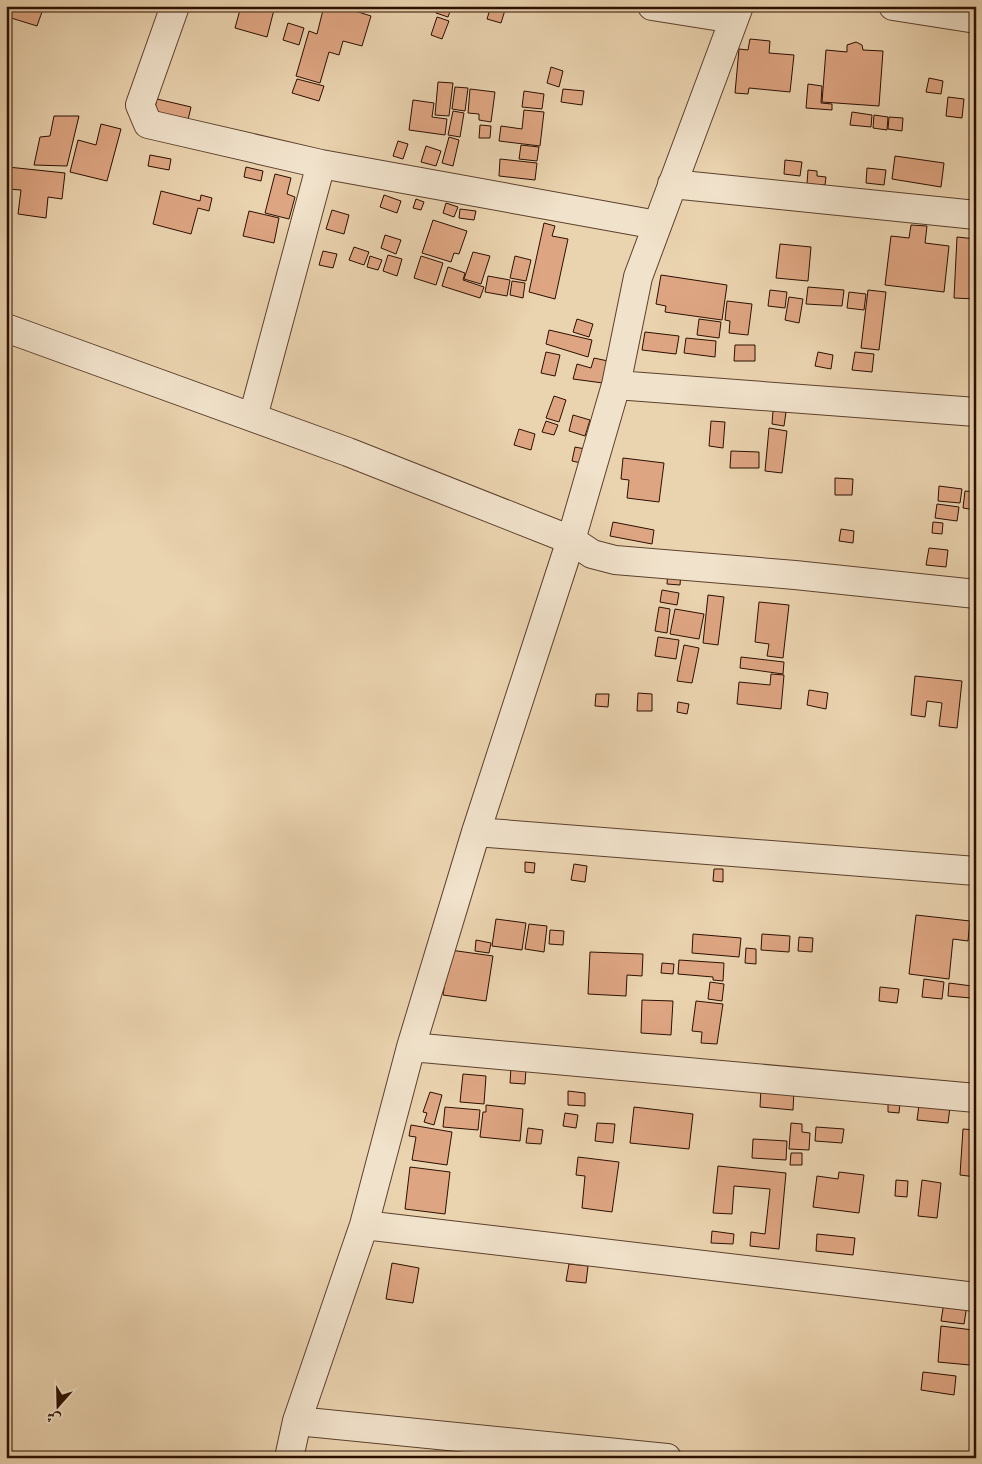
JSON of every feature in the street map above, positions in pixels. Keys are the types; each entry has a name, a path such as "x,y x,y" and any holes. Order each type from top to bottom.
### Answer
{"street":[{"path":"175,6 140,105 148,124 321,164 658,224"},
{"path":"289,1458 297,1421 364,1225 411,1047 476,832 571,540 616,386 638,277 736,13 652,6"},
{"path":"893,6 976,19"},
{"path":"253,417 321,164"},
{"path":"672,184 976,215"},
{"path":"6,328 348,452 571,540 592,554 615,560 795,575 976,594"},
{"path":"616,386 976,412"},
{"path":"476,832 976,872"},
{"path":"411,1047 976,1098"},
{"path":"364,1225 976,1297"},
{"path":"297,1421 668,1458"}],"building":[{"path":"6,6 51,6 49,11 43,9 37,26 8,17 6,21"},
{"path":"241,6 275,6 267,37 235,28"},
{"path":"324,6 339,6 371,16 362,46 343,41 339,55 329,52 320,83 296,76 309,31 317,34"},
{"path":"438,6 452,6 448,17 436,13"},
{"path":"491,6 506,7 501,23 487,19"},
{"path":"437,17 449,21 442,39 431,35"},
{"path":"288,23 304,28 299,45 283,40"},
{"path":"750,39 770,41 769,53 794,55 790,92 749,88 748,94 735,93 739,49 748,50"},
{"path":"856,42 862,45 863,50 883,51 879,106 822,102 826,50 847,52 847,45"},
{"path":"551,67 563,71 559,87 547,83"},
{"path":"929,78 943,81 941,94 926,92"},
{"path":"297,79 324,86 319,101 292,93"},
{"path":"438,82 453,83 449,116 435,115"},
{"path":"808,84 822,86 821,103 832,104 832,110 806,108"},
{"path":"455,87 468,88 465,111 452,109"},
{"path":"470,89 495,92 491,122 479,120 479,114 468,113"},
{"path":"563,89 584,91 582,105 561,102"},
{"path":"524,91 544,94 542,109 522,107"},
{"path":"948,97 964,99 962,118 946,116"},
{"path":"157,99 191,107 187,124 153,116"},
{"path":"413,100 434,103 432,117 447,119 445,135 409,130"},
{"path":"524,110 544,112 540,146 499,141 501,126 522,129"},
{"path":"453,111 464,113 460,137 448,135"},
{"path":"852,112 872,115 871,127 850,125"},
{"path":"874,115 888,117 887,130 873,128"},
{"path":"54,116 79,116 67,166 34,165 40,137 50,136"},
{"path":"889,117 903,118 902,131 888,129"},
{"path":"101,124 121,129 107,181 70,172 78,140 96,145"},
{"path":"480,125 491,126 490,138 479,138"},
{"path":"449,137 459,140 453,166 442,163"},
{"path":"398,141 408,144 403,159 393,156"},
{"path":"521,145 539,147 537,161 519,159"},
{"path":"426,146 441,151 436,166 421,162"},
{"path":"150,155 171,159 169,170 148,166"},
{"path":"895,156 944,163 941,187 892,179"},
{"path":"500,159 537,163 535,180 499,176"},
{"path":"785,160 802,162 800,176 784,174"},
{"path":"6,161 9,162 8,167 65,173 62,199 48,197 46,218 18,214 21,190 8,189 6,205"},
{"path":"246,167 263,171 261,181 244,177"},
{"path":"867,168 886,170 884,185 866,183"},
{"path":"808,170 817,171 817,176 826,177 825,185 807,184"},
{"path":"275,174 291,178 287,194 295,197 289,219 265,213"},
{"path":"161,191 200,201 201,195 212,198 209,211 198,208 191,234 153,224"},
{"path":"384,195 401,201 397,213 380,207"},
{"path":"416,199 424,202 421,210 413,208"},
{"path":"446,203 458,207 454,217 443,213"},
{"path":"460,209 476,211 474,220 459,218"},
{"path":"332,210 349,215 344,234 326,229"},
{"path":"249,211 279,218 274,243 243,236"},
{"path":"433,220 467,231 459,254 454,253 451,262 422,253"},
{"path":"544,223 555,226 552,236 568,239 555,299 529,292"},
{"path":"911,225 927,226 925,243 949,246 944,292 885,285 891,236 909,238"},
{"path":"385,235 401,240 396,254 381,248"},
{"path":"957,237 976,239 976,299 954,298"},
{"path":"780,244 811,247 808,281 776,278"},
{"path":"354,247 369,252 364,265 349,260"},
{"path":"323,251 337,254 333,268 319,265"},
{"path":"473,252 490,256 481,284 464,279"},
{"path":"388,255 402,259 397,276 383,271"},
{"path":"370,256 382,260 378,270 367,267"},
{"path":"421,256 443,263 436,285 414,278"},
{"path":"515,256 531,260 526,281 510,278"},
{"path":"448,267 465,273 463,280 484,287 480,298 442,286"},
{"path":"661,275 727,285 722,320 665,312 666,306 656,304"},
{"path":"488,276 510,280 507,296 485,292"},
{"path":"512,281 525,283 523,298 510,295"},
{"path":"808,287 844,290 842,306 806,304"},
{"path":"770,290 787,292 785,308 768,306"},
{"path":"868,290 886,292 879,350 861,348"},
{"path":"849,292 866,294 864,310 847,308"},
{"path":"789,297 803,299 799,323 785,320"},
{"path":"727,301 752,304 748,335 729,333 730,321 725,320"},
{"path":"577,319 593,324 589,337 573,332"},
{"path":"699,319 721,322 719,338 697,335"},
{"path":"549,330 592,340 588,357 546,344"},
{"path":"645,332 679,336 676,354 642,350"},
{"path":"686,338 716,341 715,357 684,353"},
{"path":"735,345 755,345 755,361 734,361"},
{"path":"546,352 560,355 555,376 541,373"},
{"path":"818,352 833,355 831,369 815,366"},
{"path":"855,352 874,354 872,372 852,370"},
{"path":"594,358 608,361 603,383 573,379 577,364 591,368"},
{"path":"554,396 566,400 559,422 546,418"},
{"path":"773,411 786,412 784,426 772,424"},
{"path":"573,415 590,420 585,436 569,431"},
{"path":"546,421 558,425 554,435 542,432"},
{"path":"711,421 725,422 723,448 709,446"},
{"path":"769,428 787,431 782,473 765,471"},
{"path":"519,429 535,434 531,450 514,445"},
{"path":"575,447 585,449 581,463 572,461"},
{"path":"731,451 759,452 759,468 730,468"},
{"path":"623,458 664,463 659,502 627,498 629,480 621,479"},
{"path":"835,478 853,479 852,495 835,495"},
{"path":"939,486 962,489 960,503 938,501"},
{"path":"965,491 976,492 976,510 963,508"},
{"path":"937,504 959,507 957,521 935,518"},
{"path":"613,522 654,530 652,544 610,536"},
{"path":"933,522 943,523 942,534 932,533"},
{"path":"841,529 854,531 853,543 839,541"},
{"path":"929,548 948,550 946,567 926,565"},
{"path":"668,571 681,572 680,585 667,584"},
{"path":"662,590 679,593 677,605 660,602"},
{"path":"708,595 724,597 718,645 703,643"},
{"path":"759,602 789,605 783,658 767,656 769,644 755,642"},
{"path":"659,607 670,609 667,633 655,631"},
{"path":"675,609 704,614 699,639 670,634"},
{"path":"658,637 679,640 676,659 655,656"},
{"path":"684,645 699,648 692,683 677,681"},
{"path":"741,657 784,662 783,674 740,668"},
{"path":"771,674 784,675 781,709 737,704 739,682 770,685"},
{"path":"915,676 962,681 957,728 939,726 942,703 927,701 925,717 911,715"},
{"path":"809,690 828,693 826,709 807,705"},
{"path":"638,693 652,694 652,711 637,711"},
{"path":"596,694 609,694 608,707 595,706"},
{"path":"678,702 689,704 687,714 677,712"},
{"path":"525,862 535,863 534,873 525,872"},
{"path":"574,864 587,866 585,882 571,880"},
{"path":"714,869 723,869 723,882 713,881"},
{"path":"916,915 970,921 968,941 953,939 949,979 909,974"},
{"path":"496,919 526,923 522,950 492,946"},
{"path":"529,924 547,926 544,952 525,949"},
{"path":"550,930 564,931 563,945 549,944"},
{"path":"693,934 741,938 739,957 692,953"},
{"path":"762,934 790,936 789,952 761,950"},
{"path":"799,937 813,938 812,952 798,951"},
{"path":"476,940 491,943 489,953 475,951"},
{"path":"746,948 756,949 756,964 745,963"},
{"path":"450,950 493,956 486,1001 443,995"},
{"path":"590,952 643,954 642,976 627,975 626,996 588,994"},
{"path":"679,960 724,963 723,981 713,980 713,977 678,974"},
{"path":"662,963 674,964 673,974 661,973"},
{"path":"924,979 944,982 942,999 922,997"},
{"path":"710,982 724,984 722,1001 708,999"},
{"path":"949,983 972,986 971,998 948,996"},
{"path":"880,987 899,989 897,1003 879,1001"},
{"path":"642,1000 673,1001 671,1035 641,1033"},
{"path":"696,1001 723,1004 717,1044 701,1043 702,1032 692,1031"},
{"path":"511,1067 526,1069 525,1084 510,1083"},
{"path":"463,1074 486,1076 484,1104 460,1102"},
{"path":"761,1088 794,1090 793,1110 760,1107"},
{"path":"568,1091 585,1093 585,1106 568,1105"},
{"path":"430,1092 442,1095 434,1125 424,1122 427,1113 423,1112"},
{"path":"888,1102 900,1102 899,1113 888,1112"},
{"path":"486,1105 523,1109 520,1141 480,1137 483,1112 486,1112"},
{"path":"919,1105 950,1107 948,1123 917,1120"},
{"path":"445,1107 480,1110 478,1130 443,1127"},
{"path":"634,1107 693,1114 689,1149 630,1143"},
{"path":"565,1113 578,1115 576,1128 563,1126"},
{"path":"597,1123 615,1124 613,1143 595,1141"},
{"path":"791,1123 802,1124 802,1132 810,1133 809,1150 789,1149"},
{"path":"411,1125 452,1132 447,1165 412,1160 416,1137 409,1136"},
{"path":"816,1127 844,1129 842,1143 815,1141"},
{"path":"528,1128 543,1130 541,1144 526,1143"},
{"path":"963,1129 976,1130 976,1177 960,1175"},
{"path":"753,1139 787,1141 786,1160 752,1158"},
{"path":"791,1153 802,1153 802,1165 790,1165"},
{"path":"578,1157 619,1162 612,1212 582,1208 585,1176 576,1175"},
{"path":"718,1166 786,1173 779,1249 750,1246 751,1232 765,1234 770,1189 734,1186 732,1214 713,1213"},
{"path":"410,1167 450,1172 445,1214 405,1209"},
{"path":"839,1172 864,1175 859,1213 813,1207 817,1176 838,1179"},
{"path":"896,1180 908,1181 907,1197 895,1196"},
{"path":"922,1180 941,1183 937,1218 918,1216"},
{"path":"712,1231 734,1234 733,1244 711,1243"},
{"path":"817,1234 855,1238 853,1255 816,1251"},
{"path":"392,1263 419,1268 413,1303 386,1299"},
{"path":"569,1264 588,1266 586,1283 566,1281"},
{"path":"944,1302 967,1305 964,1324 941,1321"},
{"path":"941,1326 973,1330 970,1365 938,1362"},
{"path":"923,1372 956,1376 954,1395 921,1390"}]}
